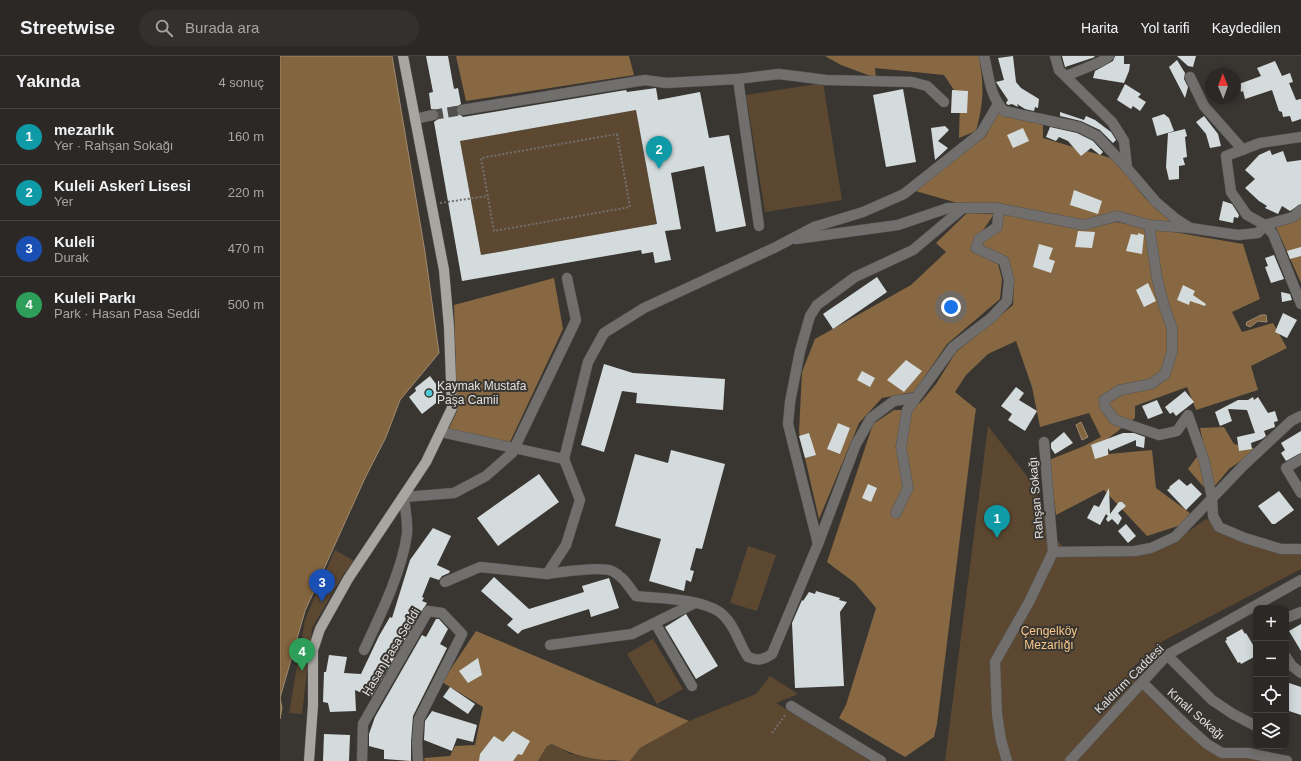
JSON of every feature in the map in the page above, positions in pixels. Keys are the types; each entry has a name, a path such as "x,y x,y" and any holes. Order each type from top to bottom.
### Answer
{"main road":[{"path":"309,761 313,705 313,650 320,629 348,579 426,462 452,408 450,327 444,270 403,56"}],"street":[{"path":"984,56 989,84 998,104 1004,110 1019,115 1049,119 1085,130 1097,136 1156,202 1176,219 1190,228"},
{"path":"1055,56 1059,70 1112,122 1124,141 1127,168"},
{"path":"1066,76 1100,62 1109,56"},
{"path":"462,110 645,80 666,83 738,79 778,74 826,80 912,82 928,86 944,102"},
{"path":"1190,77 1204,106 1243,150"},
{"path":"738,79 759,226"},
{"path":"547,574 566,545 580,500 564,459 588,362 604,333 644,308 790,240 814,227 863,212 904,194 982,133 998,104"},
{"path":"415,119 433,115"},
{"path":"1301,138 1260,143 1226,156 1230,192 1247,215 1266,225 1273,234 1301,304"},
{"path":"790,240 898,225 948,208 999,209 1084,225 1117,216 1149,225 1190,228 1238,235 1258,233 1266,225 1293,217 1301,210"},
{"path":"818,544 788,424 790,402 800,351 813,310 817,305 855,277 913,250 963,208"},
{"path":"896,513 908,488 901,447 907,410 914,398 953,347 991,318 1007,301 1009,280 1004,261 976,248 979,239 997,227 999,209"},
{"path":"1149,225 1157,278 1164,306 1172,328 1172,352 1165,374 1151,384 1120,390 1104,400 1105,407 1115,420 1159,435 1178,431 1188,415 1204,460 1212,498 1213,516 1218,527 1245,538 1281,549 1301,550"},
{"path":"364,650 390,593 402,555 407,534 404,497 454,493 486,476 512,453 576,320 567,278"},
{"path":"445,582 480,567 547,574 588,570 612,571 626,582 636,596 695,603 716,609 725,616 732,625 748,657 756,660 765,659 772,654 818,544 856,444 871,418 894,401 914,398"},
{"path":"1007,761 1001,740 995,662 1029,602 1053,552 1135,551 1151,548 1175,537 1212,498 1291,421 1301,416"},
{"path":"441,432 564,459"},
{"name":"Rahşan Sokağı","path":"1044,442 1053,552"},
{"path":"1301,459 1286,468 1301,493"},
{"name":"Kaldırım Caddesi","path":"1260,605 1301,580"},
{"path":"550,645 632,634 695,603"},
{"name":"Kaldırım Caddesi","path":"1070,761 1167,655 1253,609"},
{"name":"Hasan Pasa Seddi","path":"362,761 363,724 428,611 442,613 462,634 419,719 417,743 418,761"},
{"path":"1289,617 1301,612"},
{"path":"655,623 692,686"},
{"path":"1167,655 1212,700 1233,714 1253,724"},
{"path":"1289,662 1301,673"},
{"name":"Kınalı Sokağı","path":"1142,682 1206,744 1222,753 1248,753 1287,761"},
{"path":"791,706 881,761"}],"path":[{"path":"617,134 630,207 494,231 488,196 481,158 617,134"},
{"path":"431,205 488,196"},
{"path":"772,733 791,706"}],"green space":[{"path":"823,83 842,200 765,212 746,95"},
{"path":"636,110 657,224 481,255 460,141"},
{"name":"Çengelköy Mezarlığı","path":"988,426 1033,484 1054,537 1068,552 1165,548 1206,519 1257,545 1301,550 1301,569 1163,641 1130,670 1205,743 1243,756 1292,761 945,761"},
{"path":"748,546 776,555 757,611 730,603"},
{"path":"335,550 354,561 343,575 312,628 302,714 289,713 305,620"},
{"path":"653,639 683,689 657,704 627,654"},
{"path":"770,676 798,694 776,703 870,761 630,761 640,748 689,721 756,694"},
{"path":"552,744 570,754 612,761 538,761 547,746"}],"shaded area":[{"path":"280,56 392,56 425,252 439,353 400,400 386,437 365,478 305,611 280,698"},
{"path":"456,56 629,56 634,75 466,101"},
{"path":"825,56 979,56 982,76 982,102 976,131 959,138 960,99 944,75 875,68 876,78 841,65"},
{"path":"998,108 1043,122 1043,138 1114,159 1145,198 1175,224 1150,222 1117,213 1083,221 961,204 912,190 986,136"},
{"path":"967,213 994,214 971,248 998,264 1002,279 1000,299 947,344 914,392 882,398 859,423 819,519 799,432 802,372 815,339 911,285 946,252 936,243"},
{"path":"1004,213 1083,229 1116,222 1243,244 1260,299 1232,312 1242,332 1273,323 1287,348 1251,366 1258,390 1196,410 1187,387 1135,406 1135,418 1106,440 1109,454 1152,450 1156,488 1190,513 1181,525 1147,536 1104,490 1056,515 1049,460 1084,446 1101,437 1089,413 1040,427 1032,387 1016,341 988,354 966,375 955,392 976,409 937,724 934,737 905,757 839,718 846,705 876,608 855,583 827,562 873,424 894,410 907,410 921,402 936,384 956,352 1013,305 1014,282 1007,258 982,247 983,241 1000,231"},
{"path":"1301,214 1301,283 1276,227"},
{"path":"554,278 563,329 510,442 448,430 457,411 454,305"},
{"path":"1261,315 1266,315 1267,322 1258,321 1250,327 1246,325 1247,322"},
{"path":"1081,422 1088,437 1082,440 1076,425"},
{"path":"1224,427 1234,444 1258,449 1229,469 1209,493 1188,469 1204,447 1200,428"},
{"path":"476,631 689,721 640,748 630,761 580,756 552,744 547,746 538,761 425,761 424,758 450,756 455,746 475,745 483,707 442,682"},
{"path":"280,698 282,708 280,719"}],"building":[{"path":"426,56 448,56 454,89 458,88 461,104 456,107 456,111 463,117 626,90 627,92 656,88 658,100 700,92 709,138 729,135 746,226 716,232 704,166 671,173 681,229 665,231 671,260 655,263 653,252 642,254 641,250 462,281 434,122 438,119 439,114 437,110 431,109 429,93 433,92","holes":["636,110 657,224 481,255 460,141"]},
{"path":"1013,56 1016,82 1021,88 1039,99 1038,108 1035,107 1034,111 1025,109 1017,104 1018,107 1012,104 1008,105 1006,103 1008,100 996,82 1004,80 998,58"},
{"path":"1062,56 1094,56 1095,57 1065,67"},
{"path":"1115,56 1124,56 1124,64 1130,64 1124,83 1093,78 1095,71 1113,61"},
{"path":"1177,56 1196,56 1193,67 1188,66"},
{"path":"1177,60 1185,73 1184,79 1188,87 1185,98 1169,67"},
{"path":"1275,61 1282,76 1290,73 1293,82 1289,83 1296,100 1301,99 1301,119 1292,122 1290,116 1283,117 1282,112 1279,111 1272,90 1245,99 1243,91 1241,92 1241,83 1261,76 1257,68"},
{"path":"1125,84 1141,94 1138,97 1146,102 1140,111 1133,106 1131,109 1117,100"},
{"path":"903,89 916,162 886,167 873,95"},
{"path":"952,90 968,91 967,113 951,113"},
{"path":"1060,112 1084,120 1086,116 1095,120 1111,132 1116,140 1113,143 1100,130 1081,121 1060,116"},
{"path":"1164,114 1169,118 1174,131 1157,136 1152,118"},
{"path":"1204,116 1218,134 1221,146 1210,148 1206,134 1196,122"},
{"path":"945,126 949,130 938,141 948,148 935,160 931,128"},
{"path":"1050,127 1077,133 1093,141 1103,152 1100,155 1091,148 1081,156 1068,141 1059,137 1056,141 1046,137"},
{"path":"1023,128 1029,141 1013,148 1007,135"},
{"path":"1185,129 1187,136 1185,137 1187,157 1183,158 1185,165 1179,166 1179,179 1169,180 1166,167 1168,133"},
{"path":"1270,150 1272,155 1283,151 1287,162 1301,160 1301,204 1290,211 1282,206 1278,214 1265,208 1267,206 1245,188 1255,179 1245,170 1259,155"},
{"path":"1074,190 1102,201 1098,214 1070,205"},
{"path":"1223,201 1232,204 1239,215 1238,218 1234,217 1233,223 1219,220"},
{"path":"1078,231 1095,232 1092,248 1075,247"},
{"path":"1138,233 1144,235 1142,254 1126,251 1131,234 1138,235"},
{"path":"1039,244 1053,248 1049,259 1055,261 1051,273 1033,267"},
{"path":"1301,247 1301,256 1290,259 1287,251"},
{"path":"1274,255 1284,279 1271,283 1265,267 1268,266 1265,258"},
{"path":"877,277 887,292 833,329 823,314"},
{"path":"1148,283 1156,301 1144,307 1136,290"},
{"path":"1183,285 1195,291 1193,295 1206,304 1205,306 1190,301 1189,305 1177,300"},
{"path":"1281,292 1290,294 1292,300 1282,302"},
{"path":"1283,313 1297,320 1287,338 1275,332"},
{"path":"906,360 922,371 904,392 887,380"},
{"path":"604,364 633,373 725,379 723,410 636,403 637,393 622,391 604,452 581,445"},
{"path":"862,371 875,378 870,387 857,380"},
{"name":"Kaymak Mustafa Paşa Camii","path":"430,376 445,396 422,414 409,397 416,391 415,388"},
{"path":"1016,387 1024,393 1019,400 1037,411 1025,431 1008,420 1012,414 1001,406"},
{"path":"1185,391 1194,402 1176,416 1173,412 1170,414 1165,407"},
{"path":"1253,397 1254,400 1258,397 1268,413 1275,411 1278,421 1274,422 1275,427 1264,431 1266,436 1251,443 1252,449 1239,451 1237,437 1255,433 1247,410 1228,409 1232,421 1220,426 1215,412 1238,400 1248,400"},
{"path":"1157,400 1163,413 1148,419 1142,406"},
{"path":"838,423 850,428 840,454 827,449"},
{"path":"1301,431 1301,453 1286,461 1281,453 1285,450 1281,443"},
{"path":"1064,432 1073,443 1055,454 1051,448 1051,443"},
{"path":"809,433 816,455 805,458 799,436"},
{"path":"1123,433 1134,433 1145,437 1144,448 1136,446 1136,440 1110,451 1108,448 1108,455 1095,459 1091,445"},
{"path":"671,450 725,464 702,549 696,548 690,570 694,571 691,582 686,580 684,591 649,581 661,539 615,526 635,454 668,463"},
{"path":"539,474 559,502 498,546 477,518"},
{"path":"1179,479 1187,486 1191,483 1202,494 1186,510 1167,490"},
{"path":"868,484 877,488 871,502 862,498"},
{"path":"1109,488 1110,514 1119,502 1122,502 1126,506 1118,513 1122,518 1118,525 1112,519 1108,522 1106,519 1108,516 1106,514 1100,525 1087,518 1094,505 1099,507"},
{"path":"1279,491 1294,510 1275,524 1272,524 1258,506"},
{"path":"1126,524 1136,536 1128,543 1118,531"},
{"path":"433,528 451,536 437,565 450,571 449,573 442,576 439,580 430,577 422,597 424,598 422,601 427,603 371,697 355,690 356,711 330,712 328,703 323,702 324,672 326,672 329,655 347,657 344,673 361,674 379,636 390,617 392,618 410,560"},
{"path":"494,577 529,609 584,592 582,586 609,578 619,608 591,617 589,609 522,630 518,634 507,625 513,619 481,591"},
{"path":"816,591 840,598 839,600 847,602 840,612 844,686 795,688 792,623 802,600 803,601 809,592 815,594"},
{"path":"686,614 718,666 696,679 665,627"},
{"path":"436,619 439,619 448,629 440,644 447,648 413,716 411,761 384,759 384,750 369,746 369,734 375,717 422,635 426,637"},
{"path":"1301,624 1301,651 1289,631"},
{"path":"1242,629 1253,645 1253,658 1241,664 1240,662 1238,663 1225,641 1227,640 1226,638"},
{"path":"478,658 482,675 468,683 459,671"},
{"path":"1289,683 1301,687 1301,715 1289,711"},
{"path":"450,687 475,704 468,714 443,697"},
{"path":"432,711 477,725 473,742 457,738 452,751 424,740 425,721"},
{"path":"513,731 530,741 522,755 518,754 513,761 479,761 480,754 494,736 503,742"},
{"path":"324,734 350,735 349,761 323,761"}],"tunnel":[{"path":"433,115 462,110"}],"place":[{"name":"Kuleli Askerî Lisesi","path":"659,169"},
{"name":"Kaymak Mustafa Paşa Camii","path":"429,393"},
{"name":"mezarlık","path":"997,538"},
{"name":"Kuleli","path":"322,602"},
{"name":"Kuleli Parkı","path":"302,671"}]}
